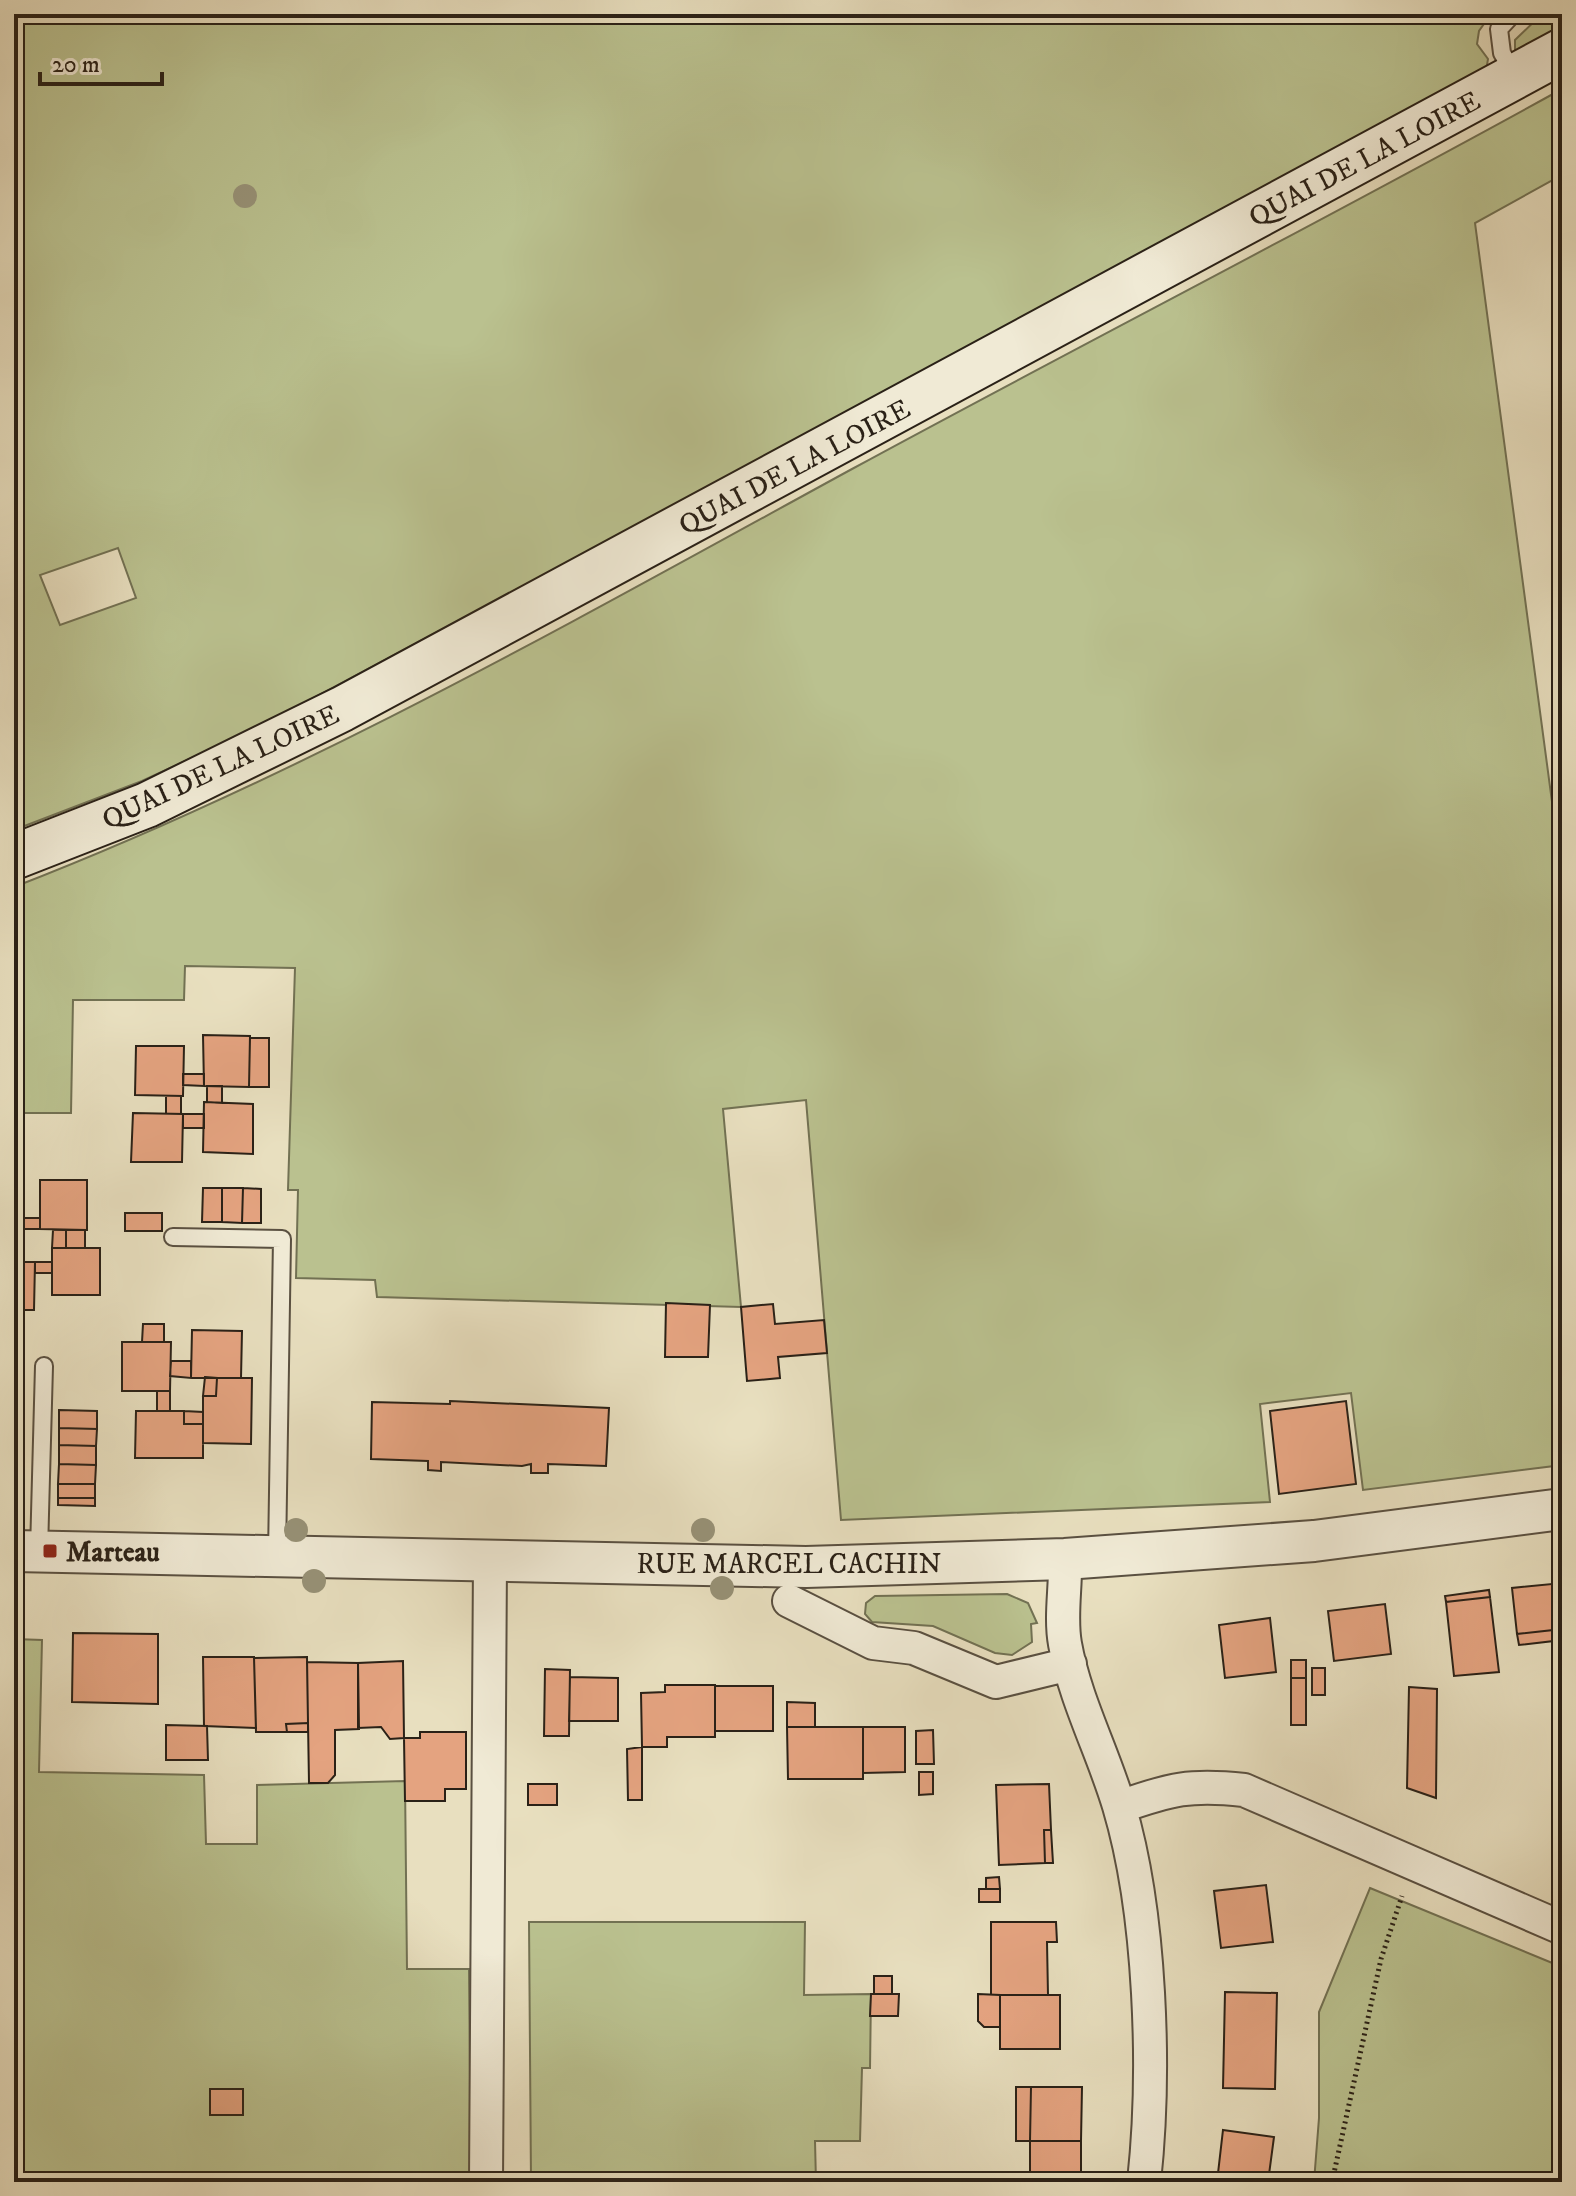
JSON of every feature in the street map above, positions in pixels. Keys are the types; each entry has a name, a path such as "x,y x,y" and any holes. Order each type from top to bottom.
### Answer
{"main road":[{"name":"QUAI DE LA LOIRE","path":"14,857 147,805 342,709 1562,51"}],"street":[{"name":"RUE MARCEL CACHIN","path":"27,1551 753,1567 1065,1559 1314,1541 1562,1509"},
{"path":"1065,1559 1063,1632 1070,1664 1120,1807 1136,1890 1149,2014 1149,2140 1144,2182"},
{"path":"486,2182 490,1560"},
{"path":"789,1601 873,1643 914,1648 996,1682 1070,1664"},
{"path":"1120,1807 1171,1788 1208,1786 1244,1790 1562,1928"}],"lane":[{"path":"1513,14 1499,29 1499,42 1515,76"},
{"path":"173,1237 282,1239 277,1556"},
{"path":"27,1551 44,1366"}],"path":[{"path":"1332,2182 1381,1959 1391,1921 1415,1865"}],"green space":[{"path":"14,14 255,14 276,20 304,14 1491,14 1479,31 1477,44 1488,59 1486,71 267,723 142,781 14,830","holes":["118,548 136,598 60,625 40,575"]},
{"path":"1542,14 1562,14 1562,30 1515,52 1515,40"},
{"path":"1562,89 1562,175 1475,223 1562,877 1562,1465 1363,1490 1351,1393 1260,1404 1270,1502 841,1520 806,1100 723,1109 741,1307 377,1297 375,1280 296,1278 298,1190 288,1190 295,968 185,966 184,1000 73,1000 71,1113 24,1113 22,1150 14,1150 14,887 123,843 229,795 439,692"},
{"path":"1007,1594 1028,1603 1037,1623 1031,1624 1032,1642 1012,1655 995,1653 933,1626 872,1622 865,1614 866,1603 875,1596"},
{"path":"14,1639 42,1640 39,1772 204,1775 206,1844 257,1844 257,1785 405,1781 407,1969 469,1969 471,2182 14,2182"},
{"path":"1370,1888 1562,1967 1562,2182 1314,2182 1319,2118 1319,2012"},
{"path":"529,1922 805,1922 804,1995 871,1994 870,2068 862,2068 860,2141 815,2141 816,2182 531,2182"}],"building":[{"path":"203,1035 250,1036 249,1087 204,1086"},
{"path":"250,1038 269,1038 269,1087 249,1087"},
{"path":"136,1046 184,1046 183,1096 135,1095"},
{"path":"183,1074 204,1074 204,1086 183,1085"},
{"path":"207,1086 222,1086 222,1103 207,1102"},
{"path":"166,1096 181,1096 181,1114 166,1114"},
{"path":"204,1102 253,1104 253,1154 203,1152"},
{"path":"133,1113 183,1114 182,1162 131,1162"},
{"path":"183,1114 204,1114 204,1128 183,1128"},
{"path":"40,1180 87,1180 87,1230 40,1229"},
{"path":"203,1188 222,1188 222,1222 202,1222"},
{"path":"222,1188 243,1188 242,1223 222,1222"},
{"path":"243,1188 261,1189 261,1223 242,1223"},
{"path":"14,1194 22,1194 22,1243 14,1243"},
{"path":"125,1213 162,1213 162,1231 125,1231"},
{"path":"22,1218 40,1218 40,1229 22,1229"},
{"path":"53,1230 66,1230 66,1248 52,1248"},
{"path":"66,1230 85,1230 85,1248 66,1248"},
{"path":"14,1243 22,1243 22,1262 14,1262"},
{"path":"52,1248 100,1248 100,1295 52,1295"},
{"path":"14,1262 35,1262 34,1310 14,1310"},
{"path":"35,1262 52,1262 52,1273 35,1273"},
{"path":"666,1303 710,1305 708,1357 665,1357"},
{"path":"773,1304 775,1324 824,1320 827,1353 778,1357 780,1378 747,1381 741,1307"},
{"path":"143,1324 164,1324 164,1342 142,1342"},
{"path":"192,1330 242,1331 241,1378 191,1378"},
{"path":"122,1342 171,1342 170,1391 122,1391"},
{"path":"14,1359 21,1359 21,1377 14,1377"},
{"path":"171,1361 191,1361 191,1378 170,1376"},
{"path":"205,1377 217,1378 216,1396 203,1396"},
{"path":"217,1378 252,1378 251,1444 203,1443 203,1396 216,1396"},
{"path":"157,1391 170,1391 170,1411 157,1411"},
{"path":"450,1401 609,1408 606,1466 548,1464 548,1473 531,1473 531,1464 441,1462 441,1471 428,1470 428,1461 371,1459 372,1402 450,1404"},
{"path":"1346,1401 1356,1484 1279,1494 1270,1411"},
{"path":"59,1410 97,1411 97,1429 59,1428"},
{"path":"136,1411 184,1411 184,1424 203,1424 203,1458 135,1458"},
{"path":"184,1411 203,1412 203,1424 184,1424"},
{"path":"59,1428 97,1429 96,1446 59,1445"},
{"path":"59,1445 96,1446 96,1465 59,1464"},
{"path":"59,1464 96,1465 95,1484 58,1484"},
{"path":"58,1484 95,1484 95,1498 58,1498"},
{"path":"58,1498 95,1498 95,1506 58,1505"},
{"path":"1562,1583 1562,1629 1517,1634 1512,1588"},
{"path":"1489,1590 1490,1597 1446,1602 1445,1596"},
{"path":"1490,1597 1499,1672 1454,1676 1446,1602"},
{"path":"1385,1604 1391,1654 1334,1661 1328,1611"},
{"path":"1270,1618 1276,1672 1225,1678 1219,1625"},
{"path":"1562,1629 1562,1640 1519,1645 1517,1634"},
{"path":"73,1633 158,1634 158,1704 72,1702"},
{"path":"203,1657 254,1657 256,1728 204,1726"},
{"path":"307,1657 308,1723 286,1724 287,1732 256,1732 254,1658"},
{"path":"1291,1660 1306,1660 1306,1678 1291,1678"},
{"path":"403,1661 404,1738 390,1739 381,1727 358,1728 358,1663"},
{"path":"307,1662 358,1663 359,1729 335,1730 335,1775 328,1783 309,1783"},
{"path":"1312,1668 1325,1668 1325,1695 1312,1695"},
{"path":"545,1669 570,1670 569,1736 544,1736"},
{"path":"570,1677 618,1678 618,1721 569,1721"},
{"path":"1291,1678 1306,1678 1306,1725 1291,1725"},
{"path":"665,1685 715,1685 715,1737 667,1737 667,1747 642,1747 641,1693 665,1692"},
{"path":"715,1686 773,1686 773,1731 715,1731"},
{"path":"1409,1687 1437,1689 1436,1798 1407,1788"},
{"path":"787,1702 815,1703 815,1727 787,1727"},
{"path":"308,1723 308,1732 287,1732 286,1724"},
{"path":"166,1725 207,1726 208,1760 166,1760"},
{"path":"787,1727 863,1727 863,1779 788,1779"},
{"path":"863,1727 905,1727 905,1772 863,1773"},
{"path":"933,1730 934,1764 916,1764 916,1731"},
{"path":"420,1732 466,1732 466,1789 445,1789 445,1801 405,1801 404,1738 420,1738"},
{"path":"642,1747 642,1800 628,1800 627,1749"},
{"path":"919,1772 933,1772 933,1794 919,1795"},
{"path":"528,1784 557,1784 557,1805 528,1805"},
{"path":"1049,1784 1051,1830 1044,1830 1045,1863 999,1865 996,1785"},
{"path":"1044,1830 1051,1830 1053,1863 1045,1863"},
{"path":"999,1877 1000,1889 986,1889 986,1878"},
{"path":"1266,1885 1273,1942 1221,1948 1214,1891"},
{"path":"979,1889 1000,1889 1000,1902 979,1902"},
{"path":"991,1922 1056,1922 1057,1942 1047,1942 1048,1995 991,1995"},
{"path":"874,1976 892,1976 892,1994 874,1994"},
{"path":"1225,1992 1277,1993 1275,2089 1223,2088"},
{"path":"871,1994 899,1994 898,2016 870,2016"},
{"path":"978,1994 1000,1995 1000,2027 984,2027 978,2021"},
{"path":"1000,1995 1060,1995 1060,2049 1000,2049"},
{"path":"1016,2087 1031,2087 1030,2141 1016,2141"},
{"path":"1031,2087 1082,2087 1081,2141 1030,2141"},
{"path":"210,2089 243,2089 243,2115 210,2115"},
{"path":"1223,2130 1274,2137 1268,2182 1217,2182"},
{"path":"1030,2141 1081,2141 1081,2182 1030,2182"}],"place":[{"name":"Marteau","path":"50,1551"}]}
